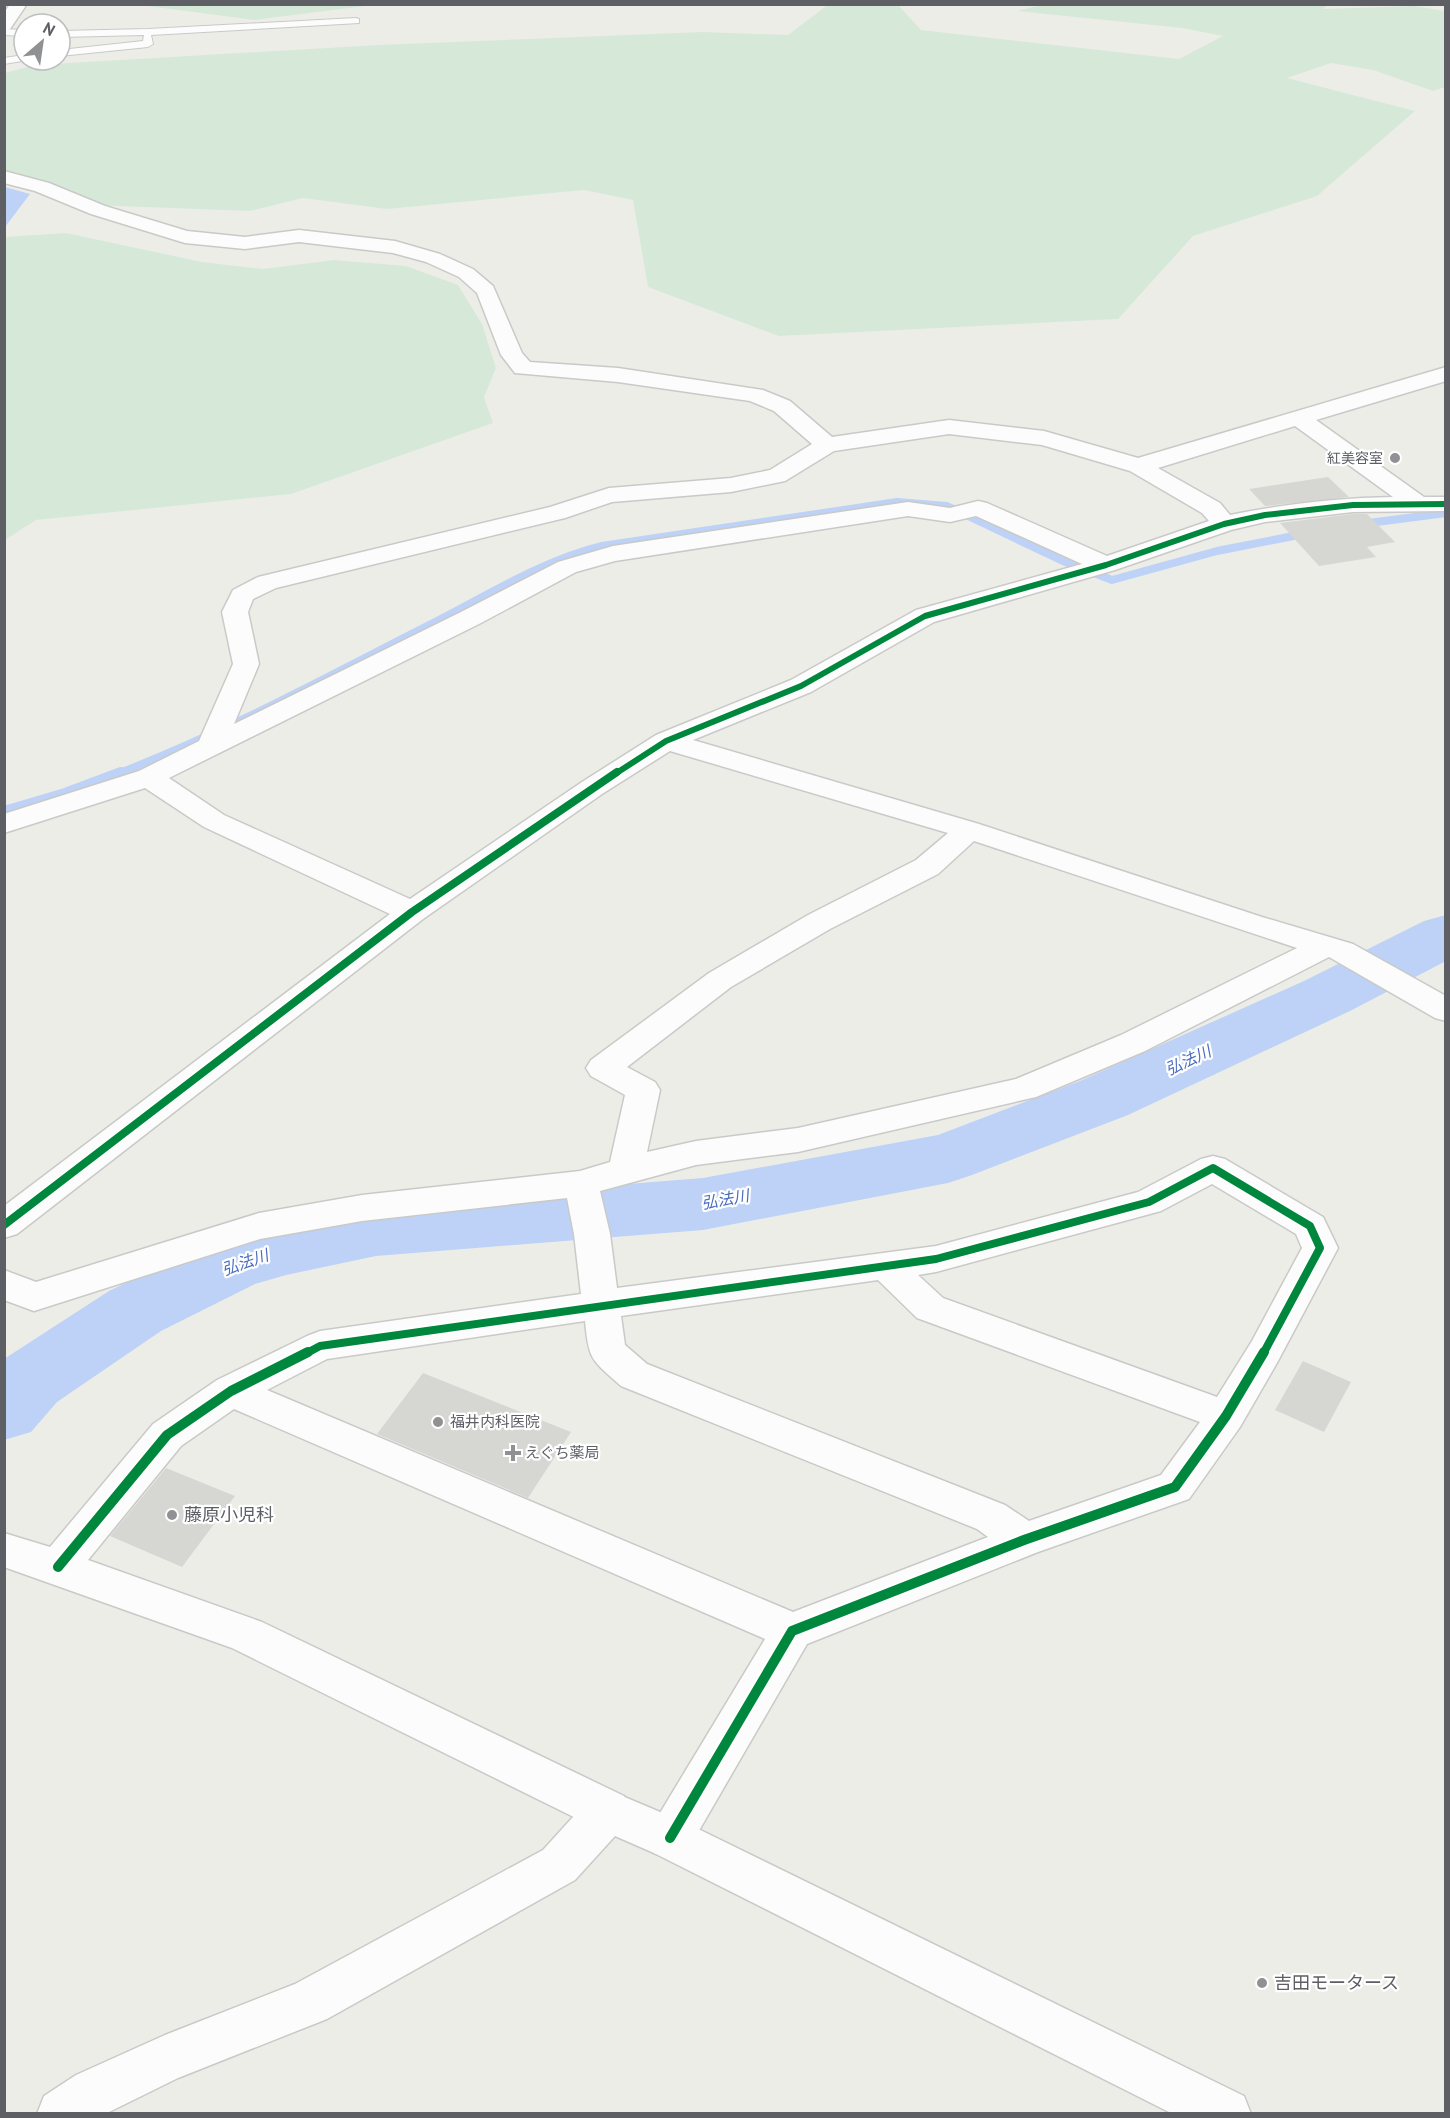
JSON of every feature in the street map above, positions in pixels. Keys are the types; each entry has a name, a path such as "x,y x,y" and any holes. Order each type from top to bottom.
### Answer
{"street":[{"path":"4,26 19,4"},
{"path":"4,177 42,187 98,210 184,237 245,243 298,236 395,247 433,258 466,273 486,290 512,355 523,368 618,375 755,395 782,405 827,445"},
{"path":"1138,466 1446,374"},
{"path":"1298,418 1420,505"},
{"path":"211,746 246,664 235,612 242,595 267,582 436,543 477,530 556,513 609,495 731,485 777,476 827,445 949,427 1044,438 1138,466 1211,508 1224,524"},
{"path":"4,1225 412,912 592,788 666,741 801,686 925,616 1106,565 1224,524 1265,515 1353,505 1446,504"},
{"path":"4,824 149,777 470,618 567,567 613,554 908,509 950,515 978,508 1106,565"},
{"path":"666,741 969,830 1251,924 1342,951 1446,1010"},
{"path":"149,777 214,821 412,912"},
{"path":"626,1170 643,1090 603,1068 720,980 819,922 927,867 969,830"},
{"path":"4,1284 34,1297 259,1226 362,1208 581,1184 626,1170 696,1153 798,1140 1024,1089 1133,1043 1326,946"},
{"path":"58,1567 167,1435 231,1391 320,1346 936,1259 1149,1202 1213,1168 1310,1226 1320,1248 1265,1351 1226,1416 1175,1487 1024,1540 792,1631 670,1838"},
{"path":"581,1184 592,1234 606,1351 633,1375 991,1517 1024,1540"},
{"path":"886,1266 930,1308 1226,1416"},
{"path":"231,1391 792,1631"},
{"path":"4,1550 247,1635 670,1838 1226,2114"},
{"path":"62,2114 93,2092 165,2059 310,2002 560,1865 608,1810"}],"lane":[{"path":"72,33 148,32 356,21"},
{"path":"72,52 148,44 148,32"}],"green space":[{"path":"140,4 373,5 254,20"},
{"path":"829,4 898,5 921,30 1179,59 1223,36 1182,28 1017,11 1045,4 1327,4 1323,9 1414,6 1445,11 1445,87 1433,91 1373,70 1331,63 1287,78 1415,111 1317,196 1193,236 1118,319 779,336 648,287 633,200 584,190 387,209 303,198 250,211 90,205 5,178 5,73 12,71 72,72 72,63 378,45 702,32 788,35"},
{"path":"66,233 202,262 263,269 334,260 406,266 458,285 482,324 496,368 484,397 493,423 291,494 36,520 5,540 5,237"}],"water":[{"path":"4,187 30,194 5,227"}],"building":[{"path":"1328,477 1349,497 1265,506 1249,489"},
{"path":"1367,514 1395,542 1367,547 1376,557 1319,566 1280,523"},
{"path":"1303,1361 1351,1382 1324,1432 1275,1410"},
{"path":"423,1373 571,1432 528,1498 377,1434"},
{"name":"藤原小児科","path":"166,1468 235,1496 182,1567 110,1536"}],"waterway":[{"path":"117,774 239,721 538,569 602,546 897,502 947,506 1063,561 1112,580 1217,551 1304,534"},
{"path":"1361,524 1446,513"},
{"path":"4,811 65,793 121,772"},
{"name":"弘法川","path":"4,1410 30,1381 135,1311 231,1264 286,1248 376,1230 703,1204 948,1158 1104,1098 1327,996 1446,935"}],"cycle path":[{"path":"4,1225 412,912 592,788 666,741 801,686 925,616 1106,565 1224,524 1265,515 1353,505 1446,504"},
{"path":"58,1567 167,1435 231,1391 320,1346 936,1259 1149,1202 1213,1168 1310,1226 1320,1248 1265,1351 1226,1416 1175,1487 1024,1540 792,1631 670,1838"}],"place":[{"name":"紅美容室","path":"1395,458"},
{"name":"福井内科医院","path":"438,1422"},
{"name":"えぐち薬局","path":"513,1453"},
{"name":"藤原小児科","path":"172,1515"},
{"name":"吉田モータース","path":"1262,1983"}]}
